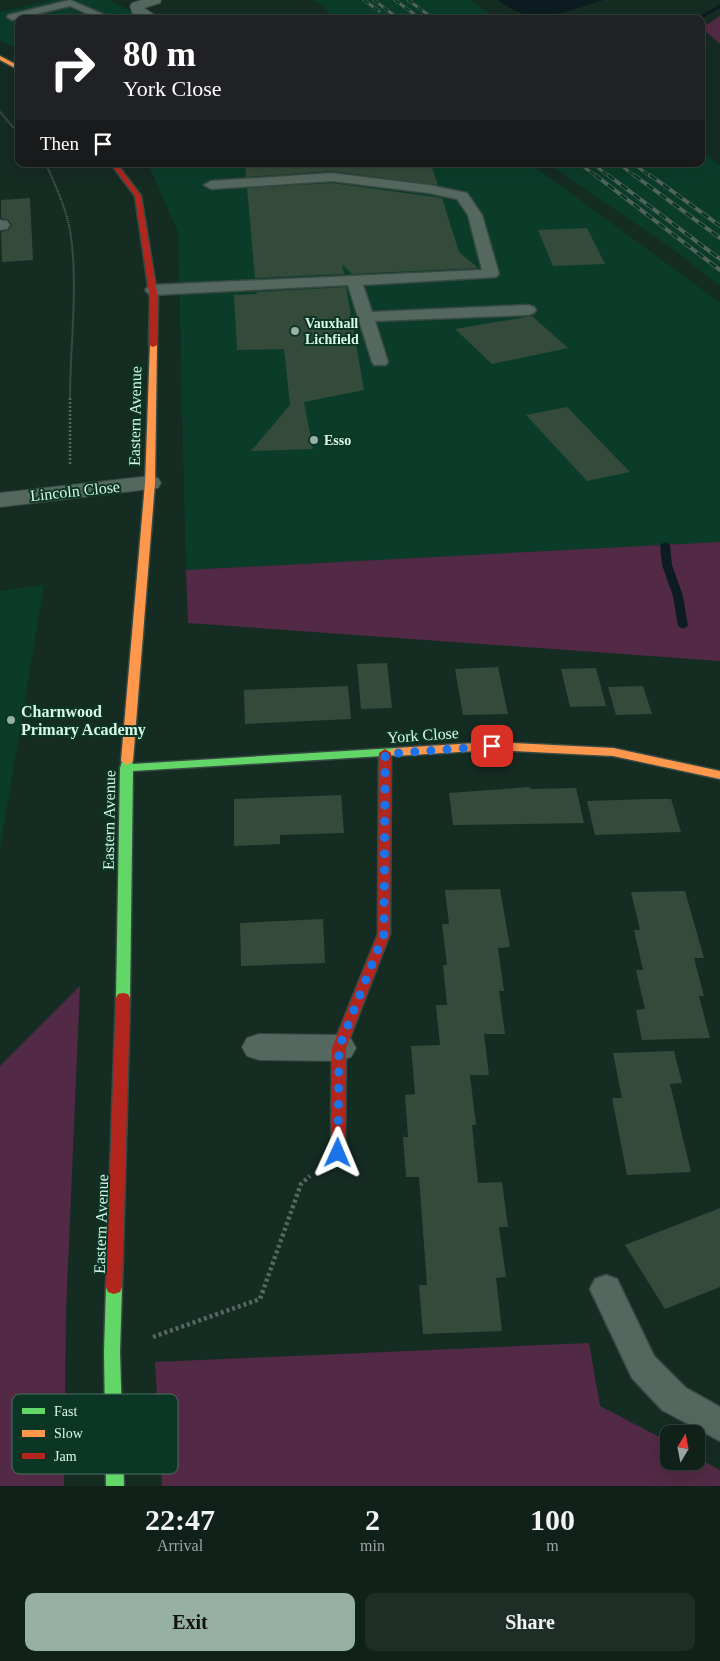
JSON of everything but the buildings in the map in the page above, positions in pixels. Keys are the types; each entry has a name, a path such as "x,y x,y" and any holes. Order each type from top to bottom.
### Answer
{"main road":[{"path":"0,58 15,65"},
{"name":"Eastern Avenue","path":"113,1394 112,1352 121,1107 126,768 150,483 153,290 138,196 116,167"},
{"name":"York Close","path":"126,768 385,754 492,746 613,752 720,775"},
{"path":"338,1153 339,1048 384,934 385,754"}],"street":[{"path":"145,15 138,12 138,6 155,0"},
{"name":"Lincoln Close","path":"0,500 150,483"},
{"path":"259,1047 339,1048"}],"lane":[{"path":"20,15 71,3 99,15"},
{"path":"153,290 491,274 475,215 462,196 429,189 332,177 210,185"},
{"path":"354,281 380,362"},
{"path":"366,317 442,316 528,310"},
{"path":"606,1289 644,1367 674,1398 720,1424"}],"path":[{"path":"0,112 15,129"},
{"path":"47,167 59,195 70,236 73,292 70,355 70,491"},
{"path":"112,1352 260,1299 301,1184 338,1153"}],"shaded area":[{"path":"51,0 109,0 140,15 15,15 15,47 0,41 0,12"},
{"path":"315,0 470,0 491,15 332,15"},
{"path":"497,0 604,0 549,15 528,15 509,8"},
{"path":"720,16 720,44 705,31 705,26"},
{"path":"705,153 720,166 720,286 676,251 552,167 705,167"},
{"path":"149,167 535,167 720,303 720,542 186,570 178,232"},
{"path":"720,542 720,661 188,623 186,570"},
{"name":"Charnwood Primary Academy","path":"44,585 0,849 0,591"},
{"path":"80,986 66,1311 65,1394 12,1394 12,1474 64,1474 64,1486 0,1486 0,1066"},
{"path":"589,1343 600,1406 660,1437 660,1470 705,1470 705,1462 720,1470 720,1486 162,1486 161,1474 178,1474 178,1394 157,1394 155,1362"}],"waterway":[{"path":"705,15 720,6"},
{"path":"665,545 667,565 678,596 683,626"}],"railway":[{"path":"364,0 379,11"},
{"path":"374,0 394,15"},
{"path":"395,0 416,15"},
{"path":"408,0 429,15"},
{"path":"584,167 597,177"},
{"path":"597,167 610,177"},
{"path":"623,167 636,177"},
{"path":"638,167 651,177"},
{"path":"595,175 720,270"},
{"path":"608,175 720,259"},
{"path":"634,175 720,238"},
{"path":"650,175 720,226"}],"traffic: fast":[{"path":"126,768 395,752"},
{"path":"123,998 127,761"},
{"path":"113,1394 114,1287"},
{"path":"115,1474 115,1486"}],"traffic: slow":[{"path":"0,58 15,66"},
{"path":"127,761 150,483 153,345"},
{"path":"395,752 492,746 613,752 720,775"}],"traffic: jam":[{"path":"116,167 138,196 154,299 153,345"},
{"path":"338,1153 339,1048 384,934 385,753"},
{"path":"114,1287 123,998"}],"place":[{"name":"Vauxhall Lichfield","path":"295,331"},
{"name":"Esso","path":"314,440"},
{"name":"Charnwood Primary Academy","path":"11,720"}],"route":[{"path":"338,1153 339,1048 384,934 385,754 492,746"}]}
